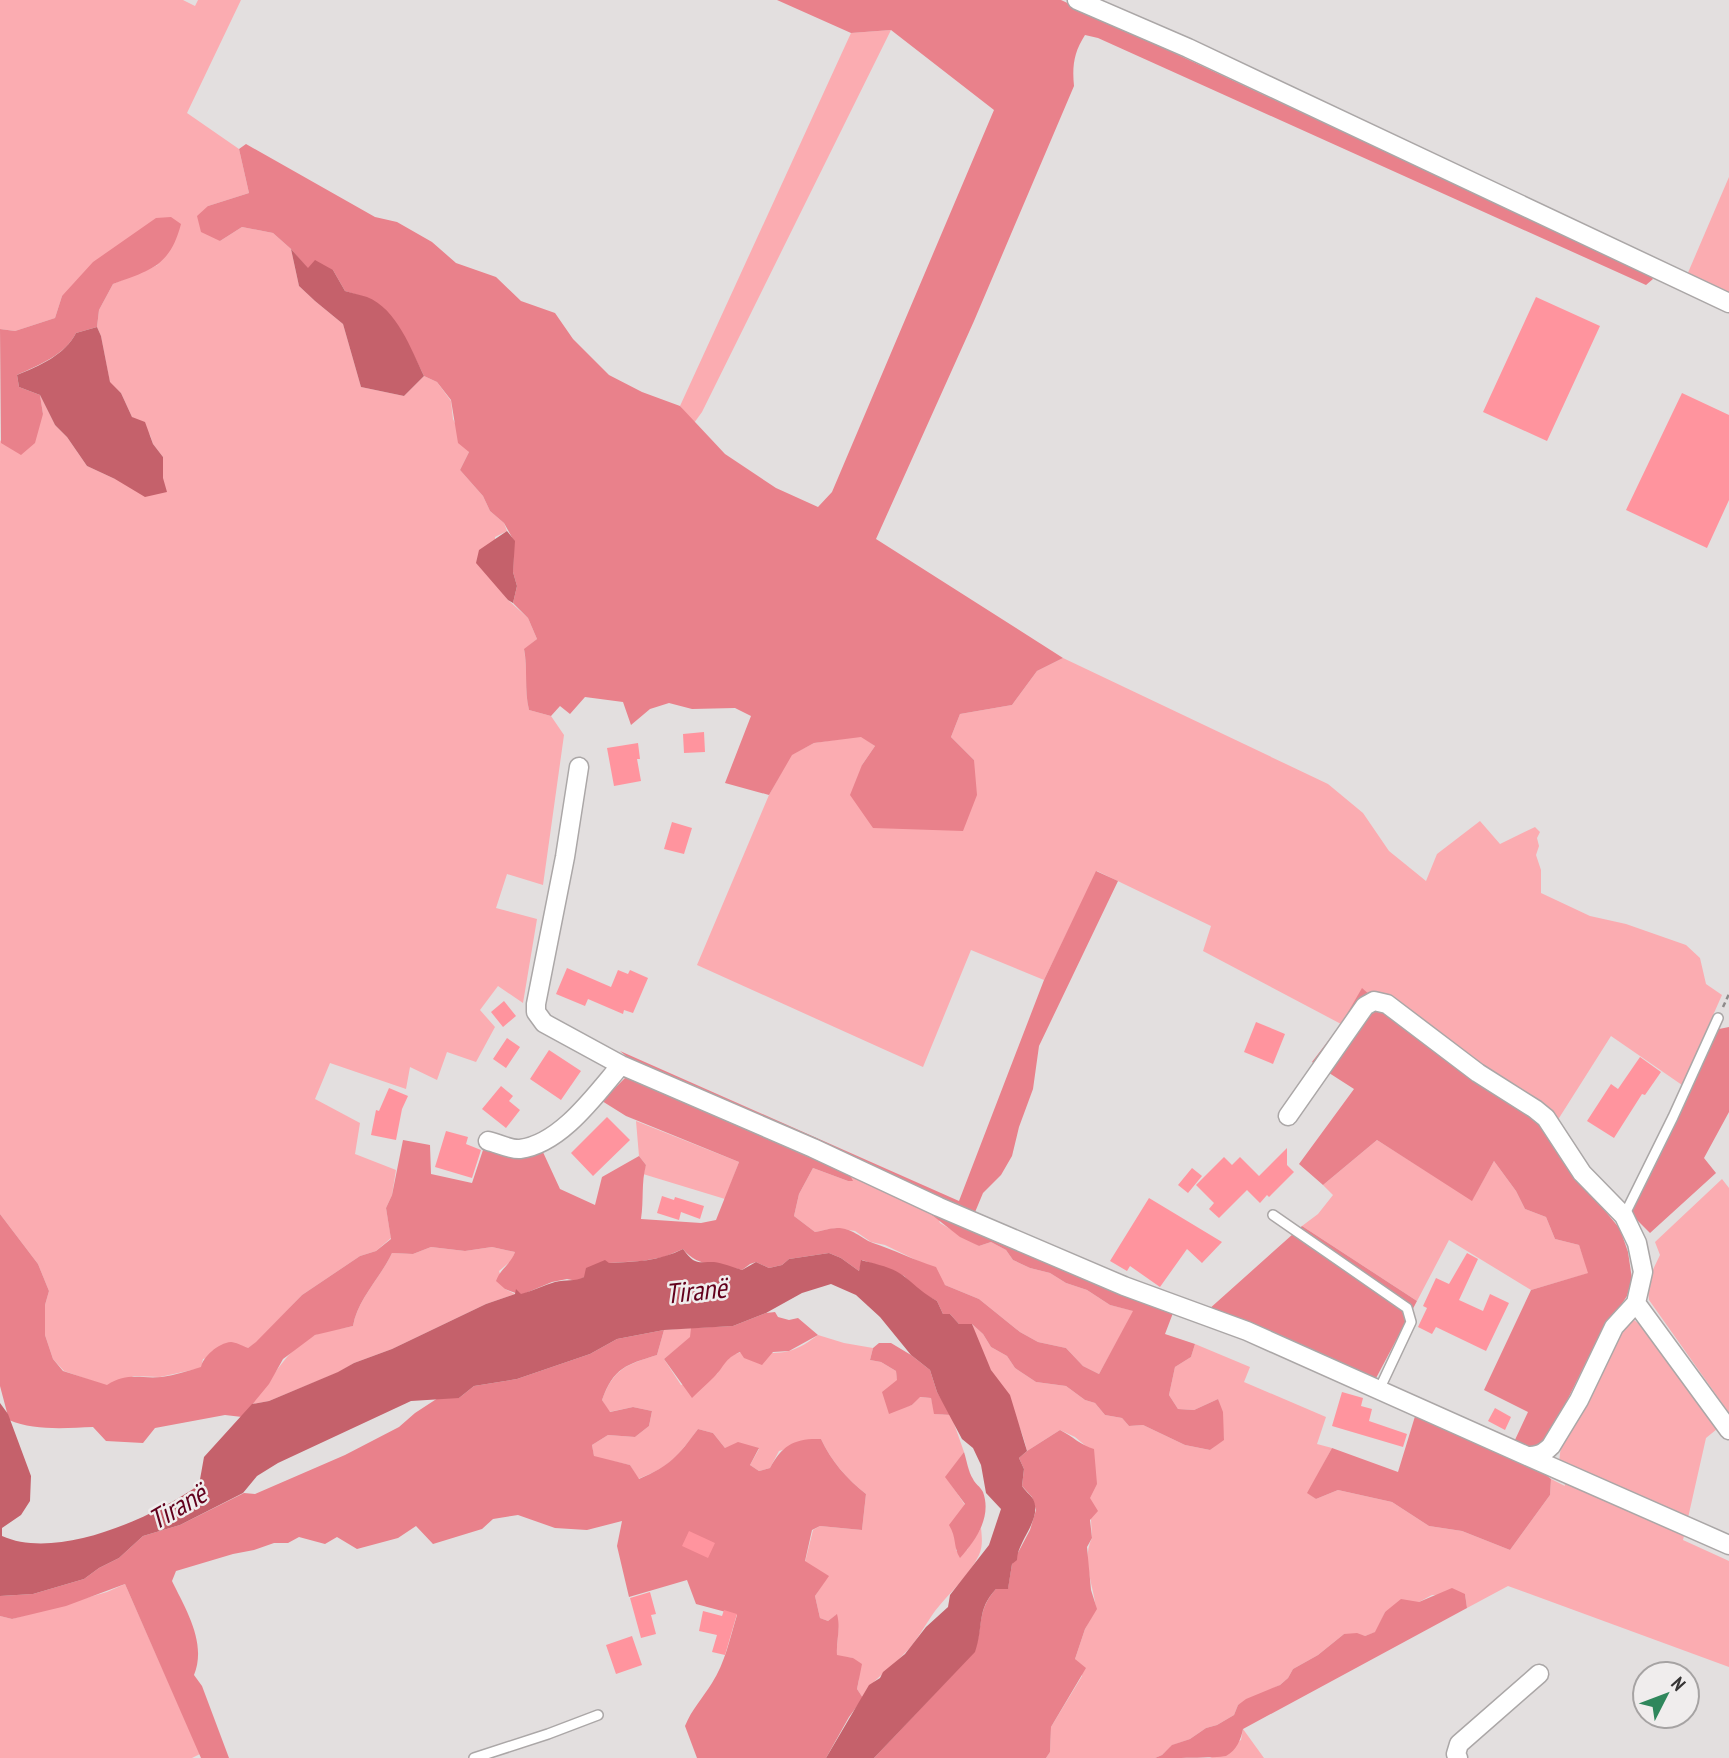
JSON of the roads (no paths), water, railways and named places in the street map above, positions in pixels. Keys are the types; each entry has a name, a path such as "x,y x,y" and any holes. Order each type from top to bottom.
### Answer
{"street":[{"path":"1077,0 1200,53 1729,303"},
{"path":"579,767 536,1012 544,1023 621,1065 813,1148 939,1207 1124,1286 1247,1331 1729,1545"},
{"path":"1288,1116 1365,1006 1374,1001 1387,1004 1478,1073 1535,1109 1555,1130 1582,1173 1624,1216 1642,1260 1643,1272 1636,1303 1614,1327 1579,1400 1551,1446 1538,1456 1527,1456"},
{"path":"488,1141 518,1150 545,1141 576,1117 621,1065"},
{"path":"1636,1303 1729,1430"},
{"path":"1458,1758 1456,1754 1459,1744 1539,1674"}],"lane":[{"path":"1624,1216 1718,1018"},
{"path":"1273,1215 1407,1308 1411,1322 1379,1390"},
{"path":"474,1758 598,1715"}],"water":[{"path":"291,249 308,268 315,260 333,270 345,291 378,303 395,320 424,376 404,396 361,387 343,324 299,286"},
{"path":"97,327 110,382 121,393 132,417 145,422 153,444 163,457 163,478 167,492 145,497 87,466 55,425 40,395 19,387 17,375 58,354 76,333"},
{"path":"507,531 515,541 513,572 517,586 513,603 476,563 479,550"},
{"name":"Tiranë","path":"683,1249 696,1262 717,1263 742,1270 756,1262 769,1268 782,1265 789,1259 829,1253 859,1271 861,1260 884,1266 905,1277 937,1301 943,1314 950,1314 959,1324 972,1324 991,1370 1010,1395 1027,1451 1019,1458 1024,1469 1022,1486 1032,1497 1035,1514 1017,1560 1012,1564 1008,1589 996,1589 986,1604 975,1652 874,1758 826,1758 869,1685 905,1654 926,1627 948,1607 950,1595 989,1545 1001,1509 986,1493 981,1465 973,1448 962,1439 937,1392 930,1370 911,1355 880,1317 856,1295 831,1284 802,1293 766,1313 733,1326 664,1330 617,1339 590,1354 517,1379 474,1386 459,1398 411,1401 278,1463 257,1476 243,1493 180,1525 143,1536 119,1558 84,1579 33,1594 0,1596 0,1403 8,1414 31,1476 30,1501 21,1515 2,1528 2,1536 24,1542 76,1540 131,1522 199,1485 204,1457 252,1404 269,1401 392,1349 486,1304 515,1294 516,1289 521,1294 555,1282 581,1279 586,1268 605,1260 609,1263 647,1260"}]}
